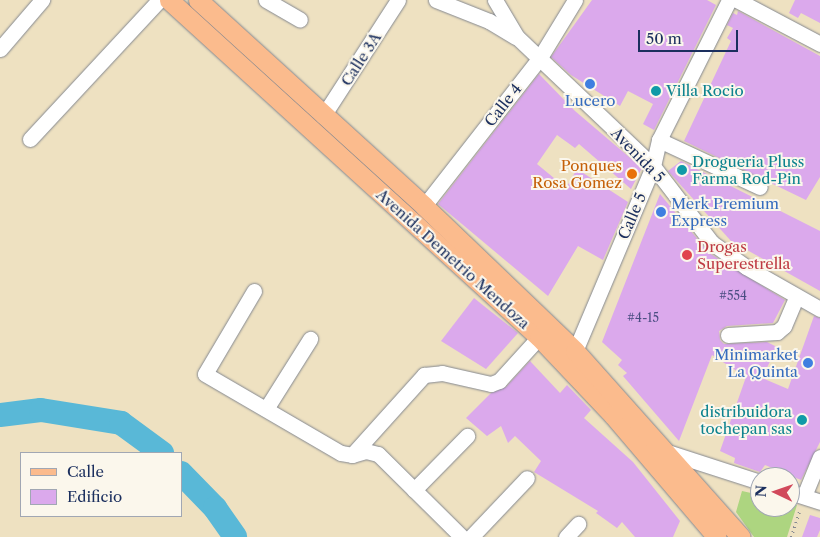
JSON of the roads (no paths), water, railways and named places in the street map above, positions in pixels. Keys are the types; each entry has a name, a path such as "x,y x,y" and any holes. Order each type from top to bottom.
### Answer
{"main road":[{"name":"Avenida Demetrio Mendoza","path":"156,2 539,337 613,415 717,537"},
{"name":"Avenida Demetrio Mendoza","path":"205,2 323,116 424,206 575,351 741,537"}],"street":[{"path":"0,49 42,0"},
{"path":"268,0 300,20"},
{"name":"Calle 3A","path":"323,116 398,0"},
{"path":"436,0 489,21 517,37"},
{"name":"Avenida 5","path":"495,0 517,37 539,60 653,166 712,243 796,298 820,309"},
{"name":"Calle 4","path":"424,206 539,60 576,0"},
{"name":"Calle 5","path":"575,351 653,166 658,140 728,0"},
{"path":"737,0 820,44"},
{"path":"30,139 156,2"},
{"path":"658,140 760,187"},
{"path":"254,291 205,374 341,453 352,455 366,451 378,454 462,537"},
{"path":"728,335 777,332 784,326 796,298"},
{"path":"352,455 424,375 442,373 491,384 499,381 539,337"},
{"path":"266,409 310,339"},
{"path":"414,490 467,436"},
{"path":"667,452 750,479"},
{"path":"800,489 820,457"},
{"path":"471,537 527,478"},
{"path":"800,495 820,502"},
{"path":"566,537 578,524"}],"waterway":[{"path":"0,415 41,410 121,423 161,452"},
{"path":"182,474 215,508 235,537"}],"place":[{"name":"Lucero","path":"590,84"},
{"name":"Villa Rocio","path":"656,91"},
{"name":"Drogueria Pluss Farma Rod-Pin","path":"682,170"},
{"name":"Ponques Rosa Gomez","path":"632,174"},
{"name":"Merk Premium Express","path":"661,212"},
{"name":"Drogas Superestrella","path":"687,255"},
{"name":"Minimarket La Quinta","path":"808,363"},
{"name":"distribuidora tochepan sas","path":"802,420"}]}
